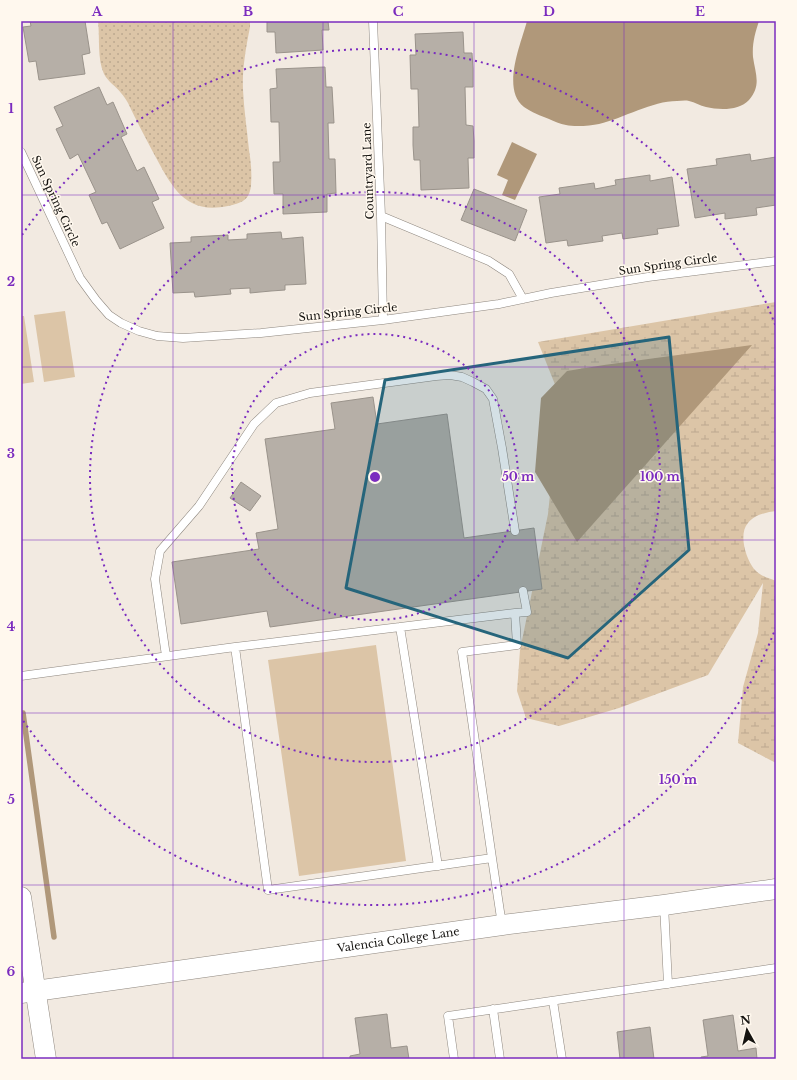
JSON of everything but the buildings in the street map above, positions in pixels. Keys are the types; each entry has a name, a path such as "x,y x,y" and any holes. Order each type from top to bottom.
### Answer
{"street":[{"name":"Valencia College Lane","path":"28,992 502,925 664,905 776,889"},
{"path":"21,897 28,992 46,1059"}],"lane":[{"name":"Countryard Lane","path":"373,21 381,216 383,320"},
{"name":"Sun Spring Circle","path":"21,152 80,278 96,300 109,315 121,323 139,331 157,336 184,338 261,333 383,320 499,304 551,293 648,277 776,260"},
{"path":"381,216 489,261 509,274 523,299"},
{"path":"166,656 154,579 160,551 199,506 254,424 276,403 310,393 436,376 450,375 462,377 473,382 486,389 493,399 515,531"},
{"path":"21,676 235,647 526,612 523,591"},
{"path":"502,925 462,652 516,645 515,613"},
{"path":"400,627 438,866"},
{"path":"235,647 268,890 492,858"},
{"path":"664,905 668,984"},
{"path":"454,1059 448,1016 776,968"},
{"path":"553,1001 562,1059"},
{"path":"493,1009 500,1059"}],"highlighted area":[{"path":"669,337 689,550 568,658 346,588 385,380"}],"green space":[{"path":"98,21 250,21 243,82 244,105 251,164 251,186 248,195 244,200 237,204 228,206 213,208 201,206 190,202 174,187 167,177 128,103 104,74 100,62"},
{"path":"776,302 776,511 761,514 751,520 745,528 743,540 748,559 754,569 761,575 776,581 776,763 738,743 743,687 758,633 763,583 708,675 619,708 559,726 526,718 517,691 520,650 548,514 560,397 538,342"},
{"path":"65,311 75,377 44,382 34,315"},
{"path":"21,316 24,316 34,382 21,384"},
{"path":"376,645 406,861 299,876 268,660"}],"shaded area":[{"path":"527,21 759,21 753,48 757,84 753,95 749,100 745,104 734,108 711,108 688,101 667,102 599,124 569,126 530,111 517,99 513,78 517,54"},
{"path":"512,142 537,154 515,200 502,195 508,180 497,175"},
{"path":"752,345 577,542 535,472 541,398 567,371"}],"waterway":[{"path":"23,713 54,937"}]}
